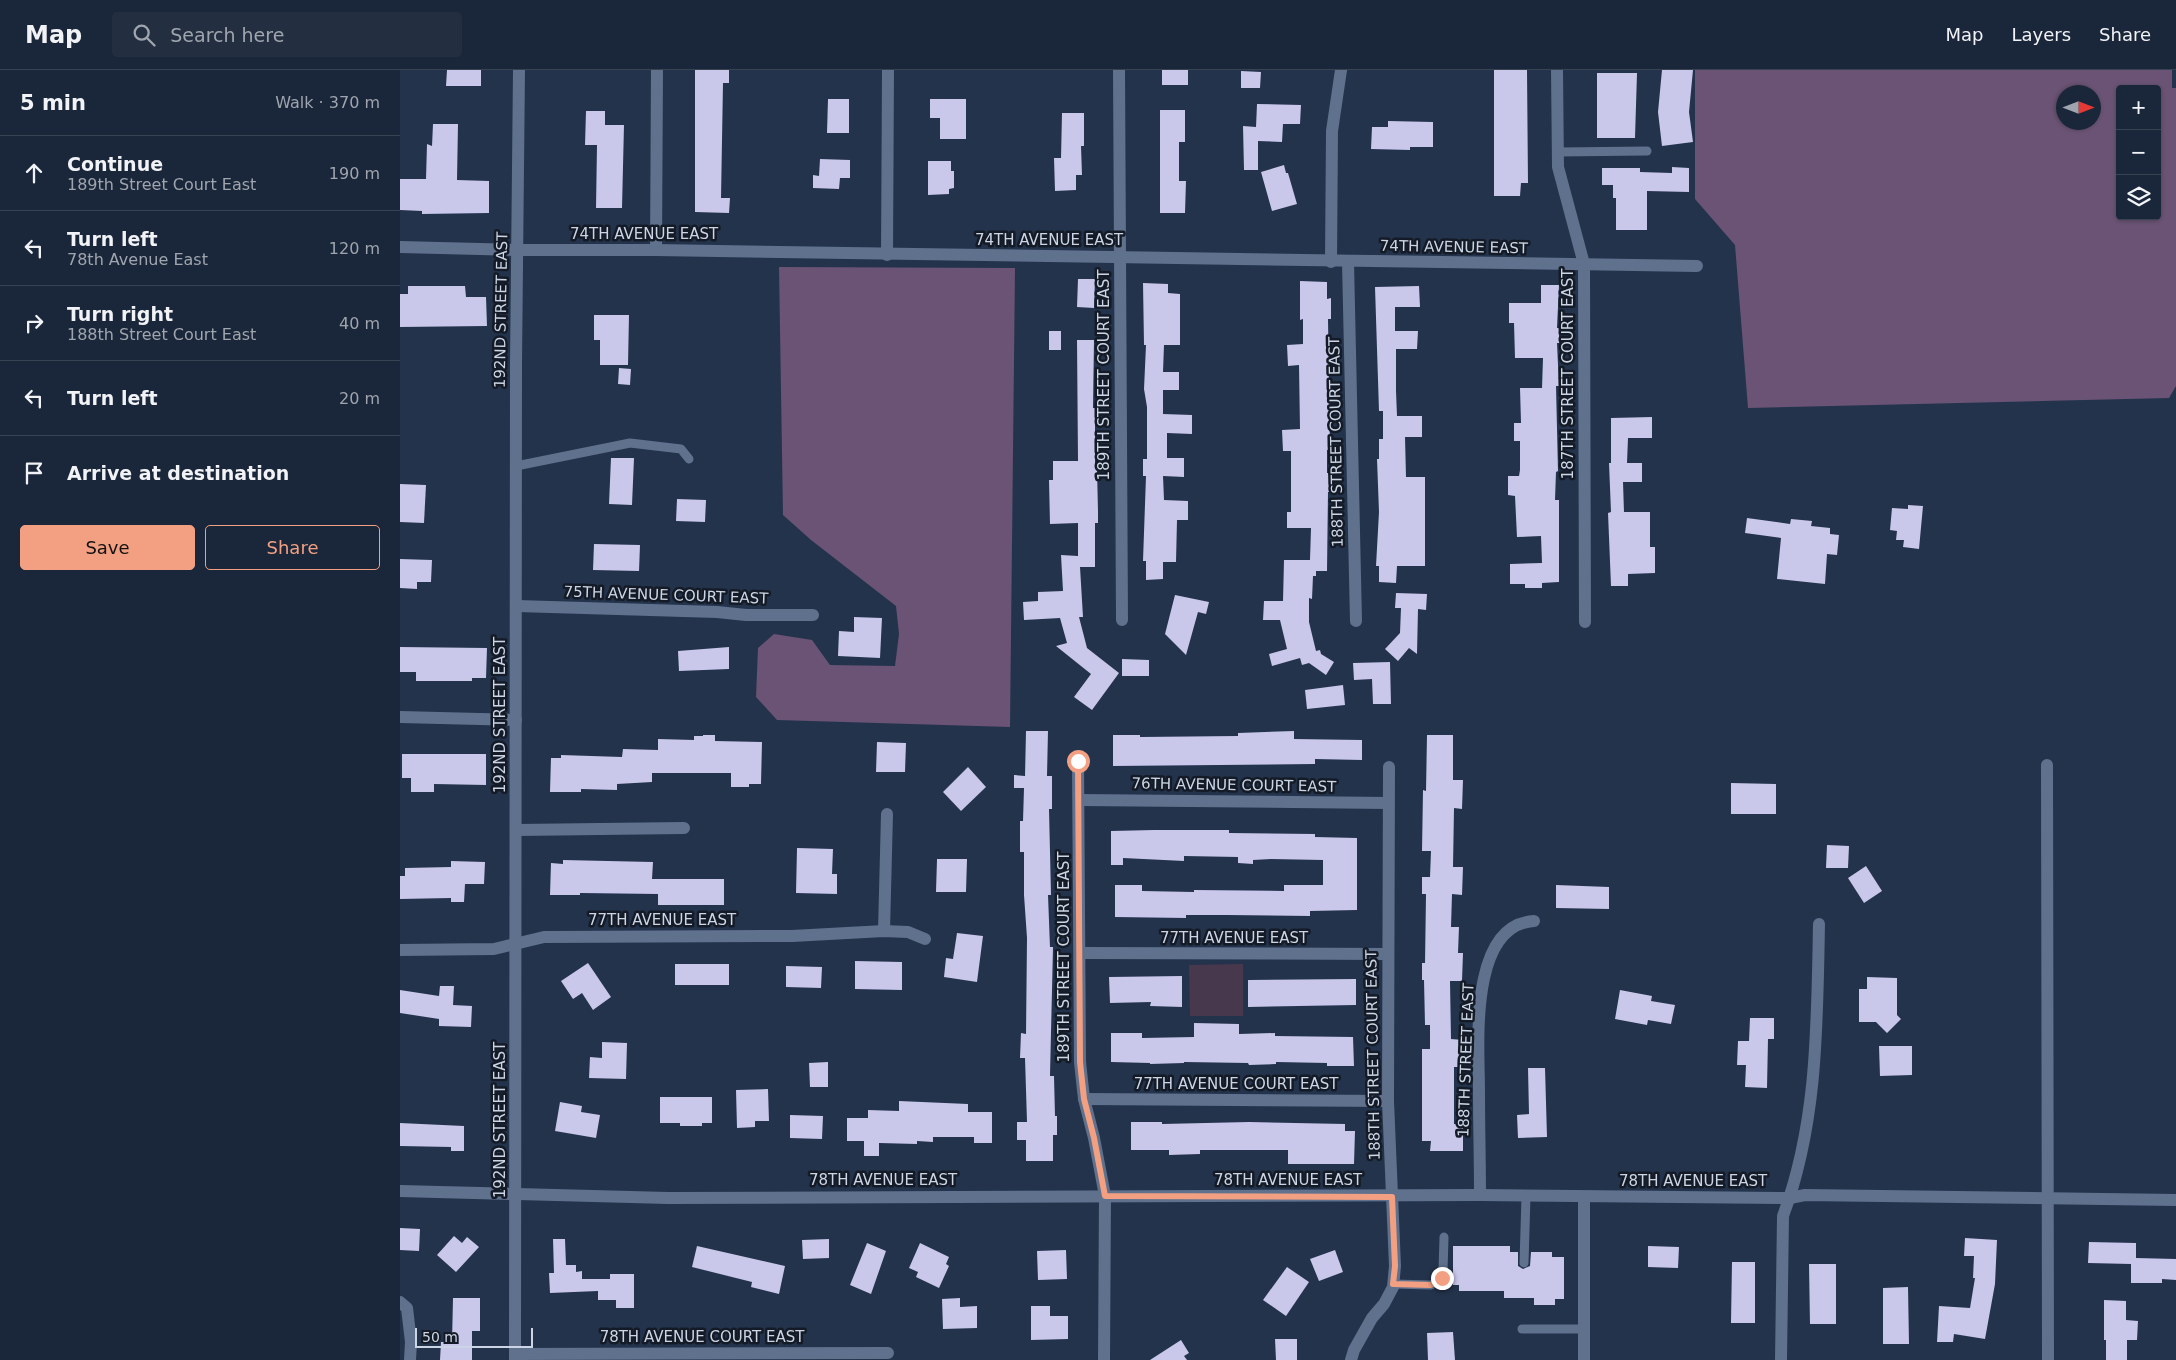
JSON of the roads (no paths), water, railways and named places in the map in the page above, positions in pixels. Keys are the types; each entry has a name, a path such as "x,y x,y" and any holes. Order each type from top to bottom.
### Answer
{"street":[{"name":"192ND STREET EAST","path":"515,1357 518,70"},
{"path":"656,250 657,70"},
{"path":"887,255 888,70"},
{"name":"189TH STREET COURT EAST","path":"1119,70 1122,620"},
{"path":"1331,262 1332,131 1341,70"},
{"name":"187TH STREET COURT EAST","path":"1557,70 1558,167 1563,192 1584,264 1585,622"},
{"name":"74TH AVENUE EAST","path":"400,247 887,255 1119,256 1331,262 1697,266"},
{"name":"188TH STREET COURT EAST","path":"1348,262 1356,621"},
{"name":"75TH AVENUE COURT EAST","path":"517,606 717,612 746,615 813,615"},
{"path":"400,717 516,720"},
{"name":"189TH STREET COURT EAST","path":"1078,761 1080,1062 1084,1099 1094,1138 1105,1196 1104,1360"},
{"path":"2047,765 2048,1360"},
{"name":"188TH STREET COURT EAST","path":"1351,1360 1358,1342 1372,1318 1384,1304 1393,1284 1395,1266 1388,1101 1389,768"},
{"name":"76TH AVENUE COURT EAST","path":"1079,800 1388,803"},
{"path":"884,931 887,814"},
{"path":"517,830 684,828"},
{"name":"188TH STREET EAST","path":"1480,1195 1479,1059 1482,987 1487,967 1502,938 1514,926 1534,921"},
{"path":"1781,1360 1783,1216 1790,1198 1810,1110 1817,1020 1819,924"},
{"name":"77TH AVENUE EAST","path":"400,950 494,949 544,937 792,936 884,931 908,932 925,939"},
{"name":"77TH AVENUE EAST","path":"1080,953 1388,954"},
{"name":"77TH AVENUE COURT EAST","path":"1084,1099 1388,1101"},
{"name":"78TH AVENUE EAST","path":"400,1191 668,1198 1392,1197 1480,1195 1790,1198 1805,1195 2176,1200"},
{"path":"1584,1197 1584,1360"},
{"path":"404,1305 411,1342 410,1360"},
{"name":"78TH AVENUE COURT EAST","path":"515,1357 888,1353"}],"lane":[{"path":"1558,152 1647,151"},
{"path":"516,466 630,443 680,449 690,459"},
{"path":"1524,1263 1526,1196"},
{"path":"1393,1284 1431,1285 1439,1281 1444,1271 1444,1237"},
{"path":"1522,1329 1584,1328"}]}
